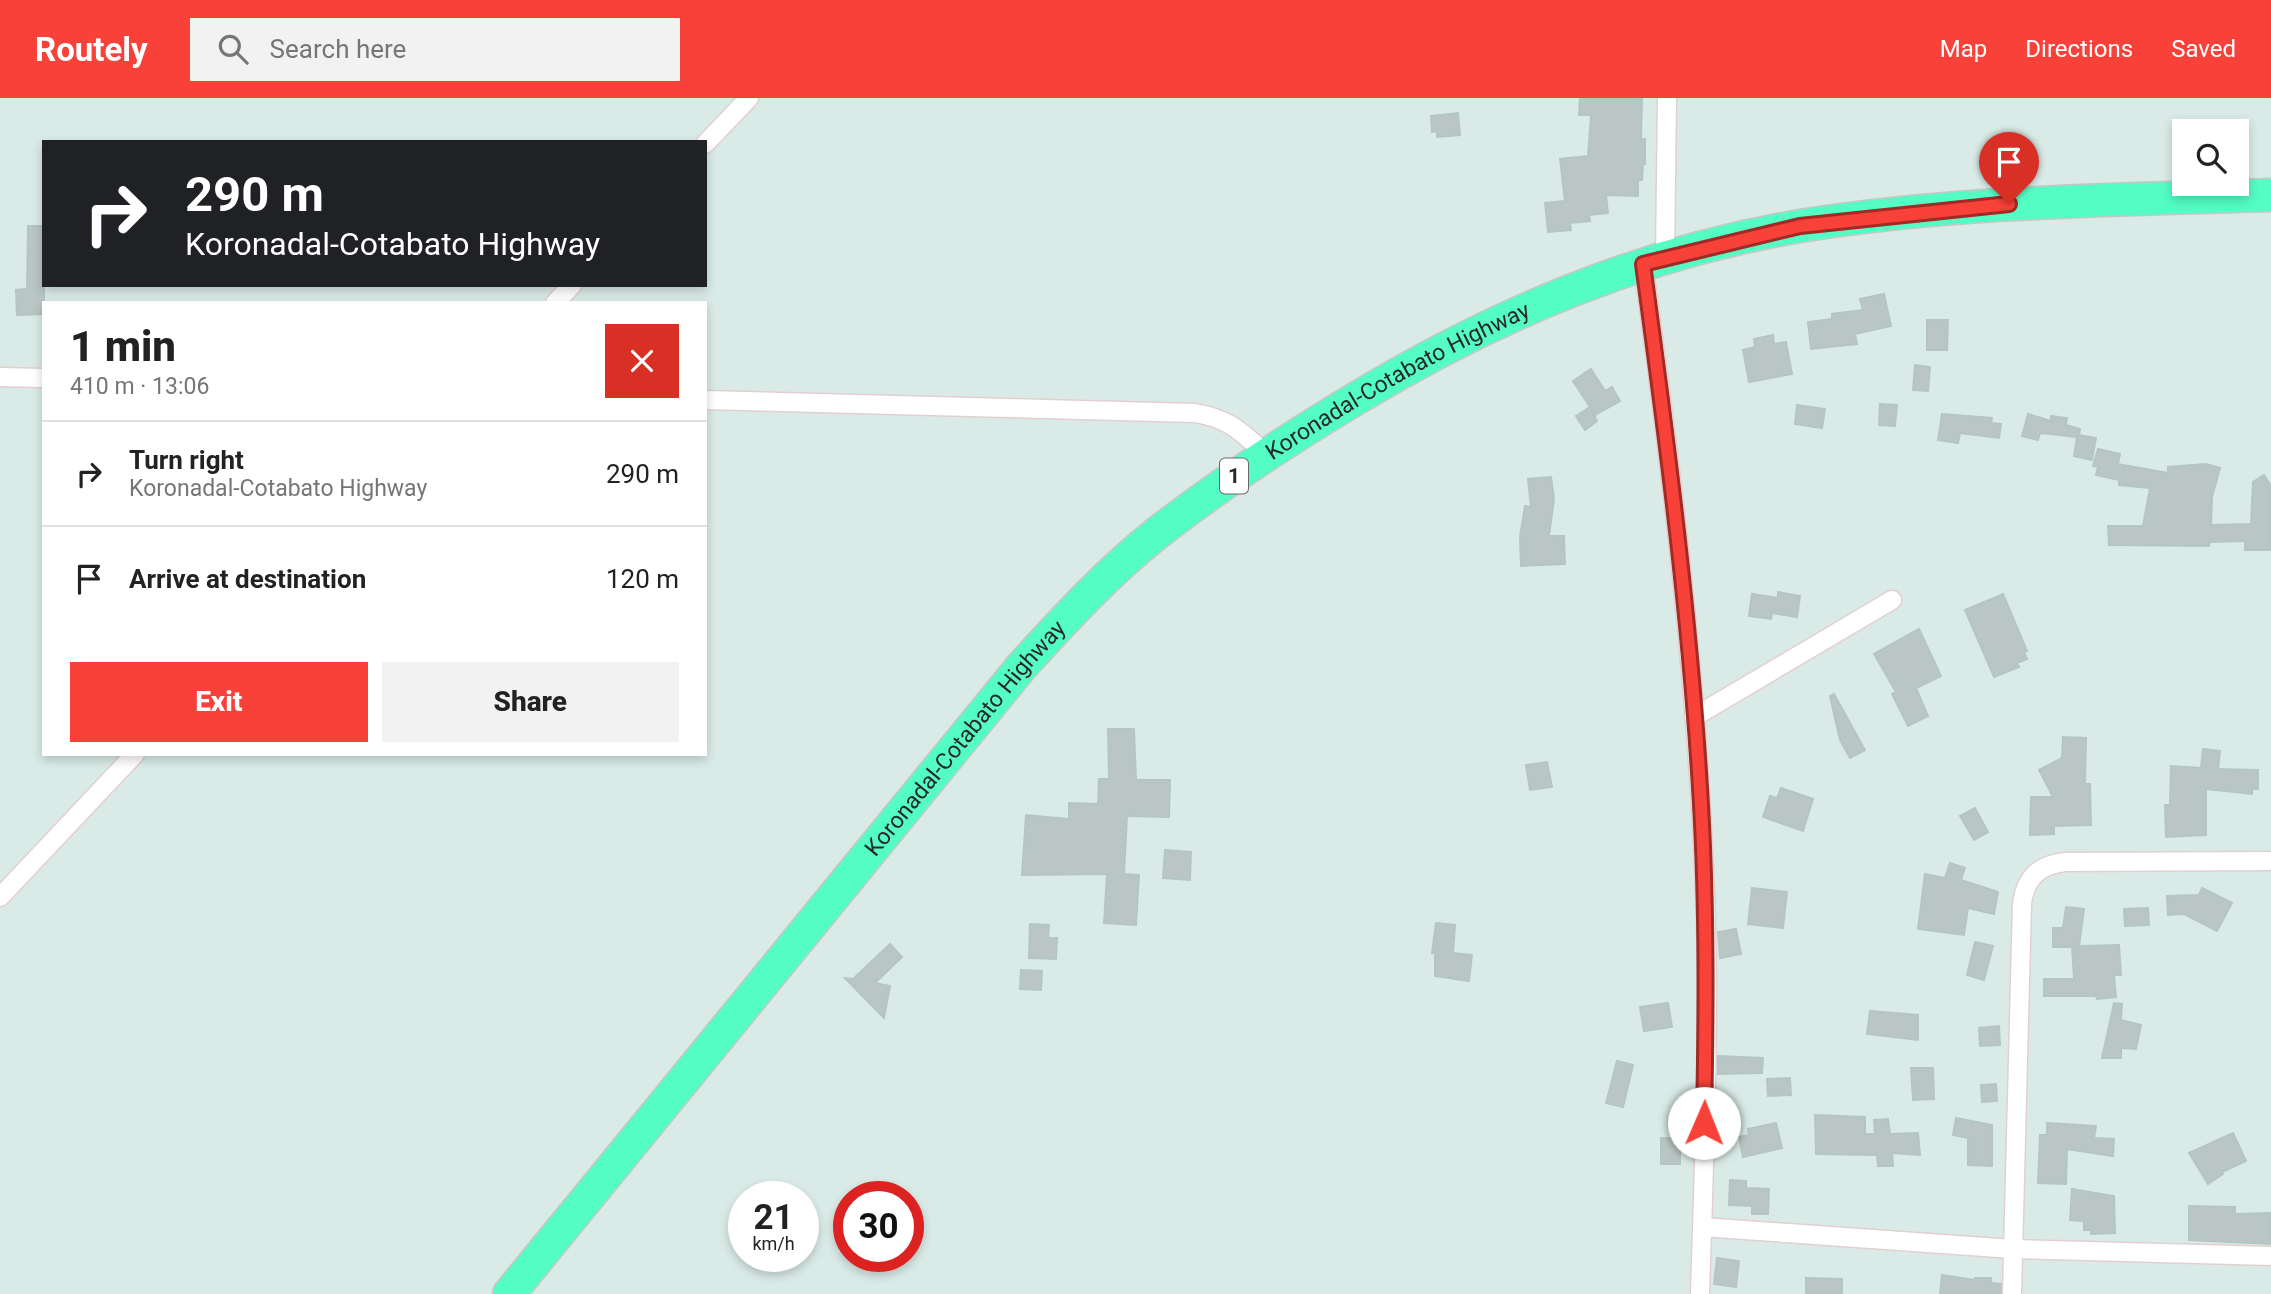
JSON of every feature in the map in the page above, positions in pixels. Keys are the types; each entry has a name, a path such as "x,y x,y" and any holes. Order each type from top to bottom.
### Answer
{"highway":[{"name":"Koronadal-Cotabato Highway","path":"509,1294 1022,666 1069,614 1154,536 1265,453 1412,365 1479,330 1564,291 1654,260 1800,226 1940,209 2032,202 2271,195"}],"street":[{"path":"707,142 749,98"},
{"path":"1667,98 1654,260 1661,393 1694,717 1705,894 1700,1294"},
{"path":"557,301 570,287"},
{"path":"0,376 42,378"},
{"path":"707,400 1195,413 1219,417 1232,423 1265,453"},
{"path":"1694,717 1892,600"},
{"path":"0,897 133,756"},
{"path":"2012,1294 2022,903 2030,878 2051,864 2065,862 2271,861"},
{"path":"1702,1227 2013,1249 2271,1256"}],"building":[{"path":"1580,98 1642,98 1641,139 1645,139 1645,164 1642,180 1638,180 1638,196 1606,195 1608,213 1589,215 1590,221 1570,223 1571,230 1548,232 1545,203 1565,201 1560,159 1588,156 1591,115 1579,115"},
{"path":"1458,113 1460,135 1437,137 1437,131 1432,132 1431,116"},
{"path":"28,226 42,226 42,314 17,315 16,290 27,289"},
{"path":"1884,294 1891,326 1855,334 1857,344 1811,349 1808,322 1832,319 1832,314 1863,310 1860,299"},
{"path":"1927,320 1948,320 1947,350 1927,350"},
{"path":"1773,335 1774,344 1786,342 1792,374 1749,382 1743,350 1755,347 1754,339"},
{"path":"1915,365 1930,367 1928,391 1913,390"},
{"path":"1591,369 1605,391 1612,387 1620,401 1595,415 1591,409 1597,421 1585,430 1576,416 1590,407 1573,381"},
{"path":"1880,404 1897,405 1895,426 1879,425"},
{"path":"1797,405 1825,409 1822,428 1795,424"},
{"path":"1942,414 1992,418 1991,423 2001,424 1999,438 1960,433 1958,443 1938,440"},
{"path":"2028,414 2051,421 2051,416 2067,418 2066,425 2080,429 2079,435 2096,438 2092,460 2074,456 2077,437 2040,433 2038,440 2022,436"},
{"path":"2098,449 2120,454 2118,464 2168,473 2168,467 2206,464 2220,468 2212,497 2211,525 2251,524 2253,482 2264,475 2271,486 2271,550 2245,550 2245,541 2210,542 2209,546 2109,545 2108,526 2143,526 2150,488 2119,485 2119,480 2096,475 2098,467 2093,466"},
{"path":"1551,477 1554,499 1549,536 1564,536 1565,564 1521,566 1520,537 1525,506 1531,507 1528,479"},
{"path":"1778,592 1800,596 1797,617 1772,613 1771,619 1749,616 1752,594 1778,598"},
{"path":"2003,594 2027,651 2024,652 2027,659 2017,663 2019,667 1994,677 1965,610"},
{"path":"1919,629 1941,676 1916,688 1928,716 1908,726 1892,694 1896,692 1874,654"},
{"path":"1834,694 1865,750 1850,758 1840,740 1830,696"},
{"path":"1108,729 1134,729 1136,780 1170,780 1169,817 1127,816 1124,874 1139,875 1136,925 1104,923 1107,874 1022,875 1026,815 1069,819 1069,803 1098,804 1099,779 1109,779"},
{"path":"2063,737 2086,738 2085,784 2090,784 2091,825 2054,826 2054,834 2030,835 2031,797 2053,797 2039,770 2062,758"},
{"path":"2203,749 2220,751 2218,769 2258,770 2258,789 2252,789 2252,794 2206,789 2206,835 2166,837 2165,805 2170,805 2171,766 2201,768"},
{"path":"1547,762 1552,787 1530,790 1526,765"},
{"path":"1781,788 1813,799 1803,831 1763,817 1770,796 1777,798"},
{"path":"1975,808 1988,832 1974,840 1960,816"},
{"path":"1165,850 1191,852 1190,880 1163,878"},
{"path":"1950,863 1965,868 1961,880 1998,892 1994,914 1968,908 1964,935 1918,929 1925,874 1945,878"},
{"path":"1752,888 1787,892 1783,928 1748,924"},
{"path":"2202,888 2232,903 2217,931 2184,914 2168,915 2167,896 2199,895"},
{"path":"2066,907 2084,909 2079,946 2119,945 2121,975 2114,975 2116,997 2097,999 2096,996 2044,996 2044,979 2074,979 2072,947 2053,947 2053,928 2063,928"},
{"path":"2148,908 2149,925 2125,926 2124,909"},
{"path":"1436,923 1455,925 1453,953 1472,955 1469,981 1435,976 1435,953 1432,953"},
{"path":"1030,924 1049,925 1048,938 1057,938 1056,959 1029,958"},
{"path":"1736,929 1741,954 1720,958 1718,932"},
{"path":"1975,942 1993,946 1984,980 1967,975"},
{"path":"890,944 902,957 875,983 890,986 884,1018 845,978 853,979"},
{"path":"1021,970 1042,971 1041,990 1020,989"},
{"path":"1668,1003 1672,1027 1644,1031 1640,1007"},
{"path":"2114,1003 2122,1004 2121,1020 2141,1025 2136,1049 2121,1048 2121,1058 2102,1058"},
{"path":"1870,1011 1918,1015 1918,1040 1867,1034"},
{"path":"1999,1026 2000,1045 1980,1046 1979,1028"},
{"path":"1718,1056 1763,1058 1762,1073 1718,1074"},
{"path":"1617,1061 1633,1065 1623,1107 1606,1103"},
{"path":"1911,1068 1933,1068 1934,1099 1913,1100"},
{"path":"1790,1078 1791,1095 1768,1096 1767,1079"},
{"path":"1996,1084 1997,1101 1982,1102 1981,1085"},
{"path":"1815,1115 1865,1117 1865,1134 1875,1134 1874,1120 1888,1119 1890,1134 1918,1133 1920,1155 1892,1153 1893,1166 1878,1166 1877,1155 1816,1154"},
{"path":"1956,1118 1992,1125 1992,1166 1968,1165 1968,1138 1953,1135"},
{"path":"1776,1123 1782,1148 1743,1157 1739,1137 1749,1135 1748,1129"},
{"path":"2047,1123 2096,1126 2094,1138 2114,1139 2113,1156 2067,1149 2066,1184 2038,1183 2040,1135 2047,1135"},
{"path":"2233,1133 2246,1161 2222,1172 2223,1174 2208,1184 2189,1153"},
{"path":"1661,1138 1680,1138 1680,1164 1661,1164"},
{"path":"1730,1180 1746,1181 1746,1188 1769,1189 1768,1214 1752,1214 1752,1206 1729,1205"},
{"path":"2072,1189 2114,1196 2115,1233 2091,1234 2091,1230 2084,1230 2084,1221 2070,1220"},
{"path":"2189,1206 2235,1207 2235,1214 2271,1213 2271,1244 2189,1240"},
{"path":"1717,1258 1739,1261 1736,1287 1714,1284"},
{"path":"1942,1275 1975,1280 1991,1278 1991,1283 2001,1284 2001,1294 1940,1293"},
{"path":"1806,1278 1842,1279 1842,1294 1806,1294"}],"route":[{"path":"1704,1123 1705,894 1701,803 1661,393 1643,264 1665,256 1800,226 1940,209 2009,204"}]}
